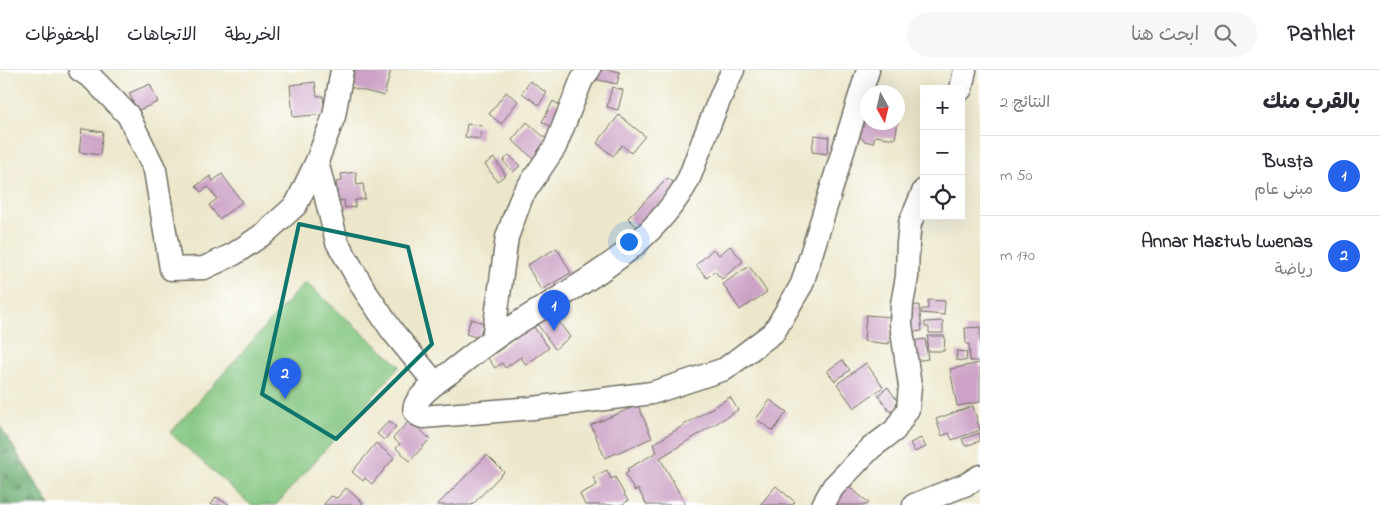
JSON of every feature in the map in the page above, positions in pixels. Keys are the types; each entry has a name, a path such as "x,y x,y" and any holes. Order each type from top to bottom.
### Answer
{"street":[{"path":"80,70 92,78 128,115 154,170 171,269 204,268 234,254 265,233 296,205 317,162 334,116 342,70"},
{"path":"493,339 507,237 522,196 555,147 582,79 590,70"},
{"path":"733,70 686,185 646,236 602,272 493,339 435,384 414,405 414,411 419,416 534,408 652,393 725,369 774,332 802,284 868,70"},
{"path":"962,85 965,70"},
{"path":"317,162 337,242 365,291 392,332 435,384"},
{"path":"823,505 833,487 872,448 895,430 908,409 910,386 901,324 907,277 910,223 920,199"},
{"path":"914,505 967,484 980,476"}],"highlighted area":[{"path":"299,224 408,247 432,344 336,439 262,394"}],"green space":[{"path":"305,282 400,366 276,505 251,505 170,433"},
{"path":"0,426 50,505 0,505"}],"building":[{"path":"355,70 391,70 384,96 350,87"},
{"path":"596,70 620,72 617,84 594,79"},
{"path":"530,81 547,93 539,105 522,93"},
{"path":"315,82 317,96 323,96 325,114 293,117 290,85"},
{"path":"150,84 158,102 137,111 129,93"},
{"path":"612,87 623,90 618,110 607,107"},
{"path":"506,92 518,101 501,124 489,114"},
{"path":"553,101 565,108 555,128 542,122"},
{"path":"619,115 645,136 631,153 622,145 613,156 597,143"},
{"path":"527,122 552,144 536,161 512,140"},
{"path":"467,124 482,126 480,139 465,137"},
{"path":"82,129 103,132 100,155 79,152"},
{"path":"861,130 897,130 895,139 875,136 873,143 864,141 859,135"},
{"path":"814,135 829,137 827,154 812,152"},
{"path":"509,155 520,166 513,172 503,161"},
{"path":"494,158 506,175 497,181 485,164"},
{"path":"356,172 357,185 363,184 365,199 355,200 355,207 345,208 344,200 338,201 336,182 342,181 341,174"},
{"path":"222,174 242,202 219,219 209,205 217,199 208,187 201,192 196,186 210,176 213,181"},
{"path":"668,178 678,187 637,227 628,218"},
{"path":"730,246 743,261 722,279 714,271 707,278 696,265 713,249 719,255"},
{"path":"557,248 571,273 541,290 527,265"},
{"path":"749,266 767,292 740,310 723,284"},
{"path":"928,300 945,301 944,315 921,313 922,309 928,309"},
{"path":"919,305 922,331 907,333 904,307"},
{"path":"553,314 570,337 555,349 538,325"},
{"path":"866,315 892,317 889,344 864,341"},
{"path":"471,319 484,323 479,338 466,334"},
{"path":"943,321 943,333 929,333 929,327 925,327 925,322"},
{"path":"533,326 549,348 526,365 521,357 505,368 502,363 495,368 488,358"},
{"path":"980,327 980,361 970,361 969,344 966,344 965,328"},
{"path":"928,336 945,336 944,351 927,351"},
{"path":"925,339 928,359 915,361 912,341"},
{"path":"957,351 967,352 966,361 956,360"},
{"path":"842,360 850,370 835,381 827,371"},
{"path":"866,363 883,387 854,408 837,384"},
{"path":"980,363 980,402 957,406 950,369"},
{"path":"888,387 900,405 890,412 878,395"},
{"path":"730,397 738,410 660,458 686,505 647,505 638,489 635,491 625,474 629,472 627,469 657,452 653,444"},
{"path":"770,400 787,412 773,431 756,419"},
{"path":"638,405 652,438 605,458 591,425"},
{"path":"973,406 980,430 952,440 949,433 942,436 936,419"},
{"path":"410,420 430,439 410,461 396,448 400,444 393,438"},
{"path":"389,421 396,427 384,440 377,434"},
{"path":"980,433 980,441 965,446 962,439"},
{"path":"921,438 926,447 915,452 910,443"},
{"path":"376,443 394,458 372,484 365,478 363,481 352,472"},
{"path":"487,455 504,472 472,505 437,505"},
{"path":"607,470 611,479 615,477 628,501 621,505 585,505 580,494 597,485 593,477"},
{"path":"847,485 869,503 867,505 832,505"},
{"path":"776,486 795,502 792,505 760,505"},
{"path":"346,488 363,503 361,505 323,505 331,496 337,498"},
{"path":"216,497 230,505 211,505"}],"place":[{"name":"Busṭa","path":"554,331"},
{"name":"Annar Maɛtub Lwenas","path":"285,399"}]}
